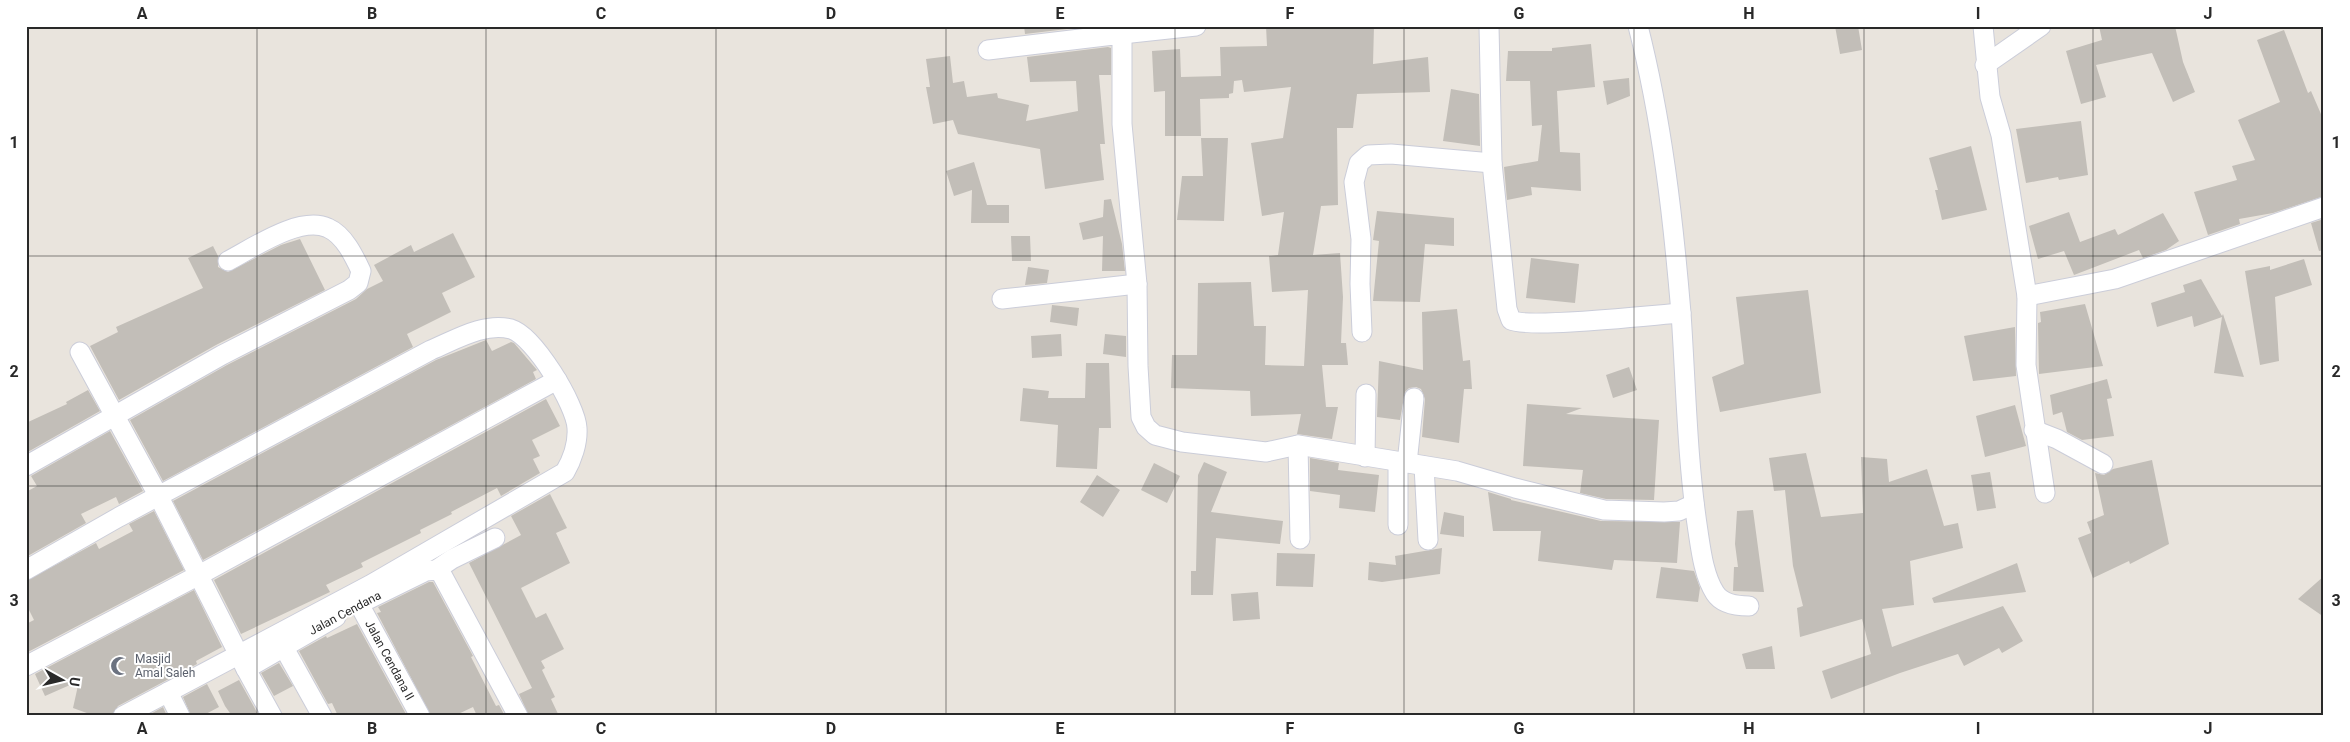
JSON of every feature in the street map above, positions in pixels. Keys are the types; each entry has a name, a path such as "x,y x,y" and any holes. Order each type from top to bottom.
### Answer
{"street":[{"path":"988,50 1122,30 1196,26"},
{"path":"1489,26 1492,163 1507,309 1511,320 1546,322 1680,313"},
{"path":"1638,26 1652,82 1666,172 1680,313 1683,378 1694,504 1702,553 1715,594 1736,606 1749,606"},
{"path":"1983,26 1985,64 1990,97 2001,135 2027,296 2026,365 2034,430 2045,493"},
{"path":"1985,64 2041,26"},
{"path":"1122,30 1122,124 1137,284 1141,417 1146,427 1155,435 1182,442 1266,452 1298,445 1457,471 1515,488 1604,510 1664,512 1679,511 1694,504"},
{"path":"1362,332 1361,239 1354,182 1359,163 1368,155 1391,154 1492,163"},
{"path":"2027,296 2115,279 2324,207"},
{"path":"26,466 115,418 222,355 349,290 358,283 361,270 338,235 329,229 317,225 286,231 228,261"},
{"path":"1002,299 1137,284"},
{"path":"26,570 119,517 431,350 474,333 494,327 513,330 528,340 557,380 575,415 577,429 570,464 564,472 242,661 168,692 123,716"},
{"path":"80,352 159,497 272,716"},
{"path":"26,666 199,575 557,380"},
{"path":"1365,457 1366,394"},
{"path":"1398,525 1410,464 1414,398"},
{"path":"2034,430 2057,438 2103,464"},
{"path":"1298,445 1300,539"},
{"path":"1410,464 1428,540"},
{"name":"Jalan Cendana","path":"242,661 283,646 359,604 426,571 441,574 452,559 495,538"},
{"path":"441,574 518,716"},
{"name":"Jalan Cendana II","path":"359,604 420,716"},
{"path":"283,646 322,716"},
{"path":"168,692 180,716"}],"building":[{"path":"1024,26 1092,26 1025,34"},
{"path":"1266,26 1374,26 1373,64 1428,57 1430,92 1357,94 1353,128 1337,128 1338,205 1321,206 1313,255 1340,253 1343,297 1341,343 1346,343 1348,365 1322,365 1326,407 1338,407 1332,439 1297,434 1301,414 1251,416 1250,391 1171,388 1172,355 1197,355 1198,283 1251,282 1254,326 1266,326 1265,365 1304,366 1308,290 1272,292 1269,256 1278,255 1284,212 1262,216 1251,143 1283,138 1291,87 1244,92 1242,80 1234,81 1233,93 1229,94 1229,98 1200,99 1201,136 1165,136 1165,91 1154,92 1152,51 1180,49 1181,77 1221,76 1220,47 1267,46"},
{"path":"1835,26 1858,26 1862,50 1840,54"},
{"path":"2099,26 2175,26 2183,62 2195,92 2173,102 2152,53 2096,65 2106,97 2081,104 2066,51 2102,40"},
{"path":"2284,30 2308,93 2311,91 2324,121 2324,196 2273,213 2239,219 2240,224 2208,235 2194,192 2237,180 2232,166 2255,160 2238,120 2280,102 2257,40"},
{"path":"1591,44 1595,87 1557,91 1560,152 1580,153 1581,191 1531,187 1532,195 1507,200 1504,167 1538,161 1542,125 1532,126 1530,81 1506,81 1508,51 1552,51 1552,48"},
{"path":"1111,48 1111,75 1099,75 1105,144 1100,144 1104,180 1045,189 1040,149 958,134 953,120 933,124 926,87 930,87 926,59 950,56 953,83 964,81 967,97 997,93 998,98 1029,105 1026,121 1078,111 1076,81 1030,82 1027,57"},
{"path":"1629,78 1630,96 1607,105 1603,81"},
{"path":"1451,89 1479,94 1480,146 1443,141"},
{"path":"2081,121 2088,175 2059,180 2058,177 2026,183 2016,129"},
{"path":"1201,138 1228,138 1224,221 1177,220 1182,176 1203,176"},
{"path":"1971,146 1987,210 1942,220 1935,190 1938,190 1929,158"},
{"path":"974,162 987,205 1009,205 1009,223 971,223 972,190 954,196 946,171"},
{"path":"1111,199 1122,244 1125,271 1102,271 1103,236 1083,240 1079,223 1103,217 1104,200"},
{"path":"1377,211 1454,218 1454,246 1425,244 1420,302 1373,301 1379,241 1373,240"},
{"path":"2069,212 2080,242 2115,229 2118,235 2163,213 2179,241 2166,250 2143,258 2139,250 2074,275 2064,251 2038,259 2029,226"},
{"path":"2324,219 2324,250 2319,251 2311,223"},
{"path":"453,233 475,277 442,293 451,312 407,334 413,347 163,481 130,420 227,365 356,299 367,289 383,281 374,265 411,245 414,252"},
{"path":"1011,236 1030,236 1031,261 1012,261"},
{"path":"300,239 325,290 216,345 119,400 90,346 118,332 116,327 203,288 188,258 213,246 218,256 218,267 228,272 281,245"},
{"path":"1531,258 1579,264 1575,303 1526,298"},
{"path":"2304,259 2312,285 2275,297 2279,361 2260,365 2245,271 2270,266 2270,270"},
{"path":"1028,267 1049,270 1047,283 1025,285"},
{"path":"2201,279 2222,316 2223,314 2244,377 2214,373 2222,317 2194,327 2192,316 2157,327 2151,303 2185,292 2183,285"},
{"path":"1808,290 1821,393 1720,412 1712,377 1744,364 1736,297"},
{"path":"2085,304 2103,366 2039,374 2038,323 2041,322 2040,312"},
{"path":"1052,305 1079,308 1077,326 1050,322"},
{"path":"1457,309 1463,361 1470,360 1472,389 1464,389 1459,443 1422,437 1425,399 1421,389 1416,387 1409,388 1405,392 1400,420 1377,417 1379,361 1423,370 1422,312"},
{"path":"2015,327 2016,376 1973,381 1964,336"},
{"path":"1061,334 1062,356 1032,358 1031,336"},
{"path":"1105,334 1126,336 1126,357 1103,354"},
{"path":"486,340 492,351 511,342 514,343 537,370 533,372 536,379 203,560 173,501 436,360"},
{"path":"1086,363 1109,363 1111,428 1099,428 1097,469 1056,467 1058,425 1020,421 1023,388 1049,391 1048,398 1085,398"},
{"path":"1629,367 1637,390 1613,398 1606,375"},
{"path":"2107,379 2112,398 2107,399 2114,436 2082,440 2067,432 2062,412 2053,415 2050,395"},
{"path":"88,390 100,411 26,453 26,423 67,404 66,402"},
{"path":"546,399 560,426 532,440 540,456 533,459 540,473 501,496 497,488 451,512 452,514 420,530 421,533 361,563 363,567 326,585 330,592 241,634 214,580"},
{"path":"1527,404 1582,408 1566,414 1659,420 1654,500 1606,499 1580,493 1583,470 1523,466"},
{"path":"2015,405 2026,446 1985,457 1976,416"},
{"path":"110,431 143,491 119,504 116,497 81,514 86,523 26,557 26,492 37,486 31,476"},
{"path":"1806,453 1821,517 1863,513 1861,457 1887,459 1889,482 1927,469 1944,526 1958,523 1963,548 1910,561 1914,605 1882,609 1892,647 2003,606 2023,641 2002,653 1999,648 1964,666 1958,654 1831,699 1822,671 1871,654 1862,619 1800,637 1797,608 1803,606 1793,566 1785,490 1774,491 1769,458"},
{"path":"1310,458 1339,463 1338,470 1379,475 1375,512 1339,508 1340,495 1310,491"},
{"path":"2152,460 2169,544 2130,564 2129,561 2093,578 2078,538 2091,533 2087,522 2104,515 2095,473 2104,475 2113,469"},
{"path":"1204,462 1227,472 1211,512 1283,521 1280,544 1216,538 1213,595 1191,595 1191,571 1196,571 1198,475"},
{"path":"1154,463 1180,476 1167,503 1141,490"},
{"path":"1990,472 1996,508 1977,511 1971,475"},
{"path":"1097,475 1120,490 1103,517 1080,502"},
{"path":"1488,492 1511,500 1601,521 1680,522 1677,563 1614,560 1612,570 1538,561 1541,531 1493,531"},
{"path":"550,494 567,528 556,533 570,563 521,588 536,618 546,613 564,649 541,661 545,668 542,670 555,697 551,699 559,716 529,716 519,694 532,688 469,563 521,535 511,516"},
{"path":"1753,510 1764,592 1733,591 1734,567 1738,567 1735,544 1737,511"},
{"path":"154,511 184,570 26,653 26,624 34,620 26,604 26,581 96,543 99,549 133,531 129,524"},
{"path":"1444,512 1464,516 1464,537 1440,534"},
{"path":"1442,548 1440,574 1382,582 1368,580 1369,562 1396,565 1395,556"},
{"path":"1277,553 1315,554 1313,587 1276,586"},
{"path":"2017,563 2026,592 1934,603 1932,598"},
{"path":"1661,567 1694,571 1700,588 1698,602 1656,598"},
{"path":"2324,576 2324,617 2298,599"},
{"path":"429,582 433,582 473,656 471,657 496,706 499,705 505,716 477,716 473,707 454,716 431,716 377,613 381,612 378,607"},
{"path":"194,590 222,647 196,661 197,664 118,706 112,716 95,716 73,708 79,681 45,696 35,674"},
{"path":"1258,592 1260,619 1233,621 1231,594"},
{"path":"357,624 407,716 338,716 332,703 328,704 299,651 326,636 327,638"},
{"path":"1772,646 1775,669 1746,669 1742,654"},
{"path":"279,663 293,686 274,696 261,673"},
{"path":"239,680 259,716 232,716 225,706 218,691"},
{"path":"207,684 219,707 202,716 191,716 183,697"},
{"path":"163,707 167,716 147,716"}],"place":[{"name":"Masjid Amal Saleh","path":"120,666"}]}
